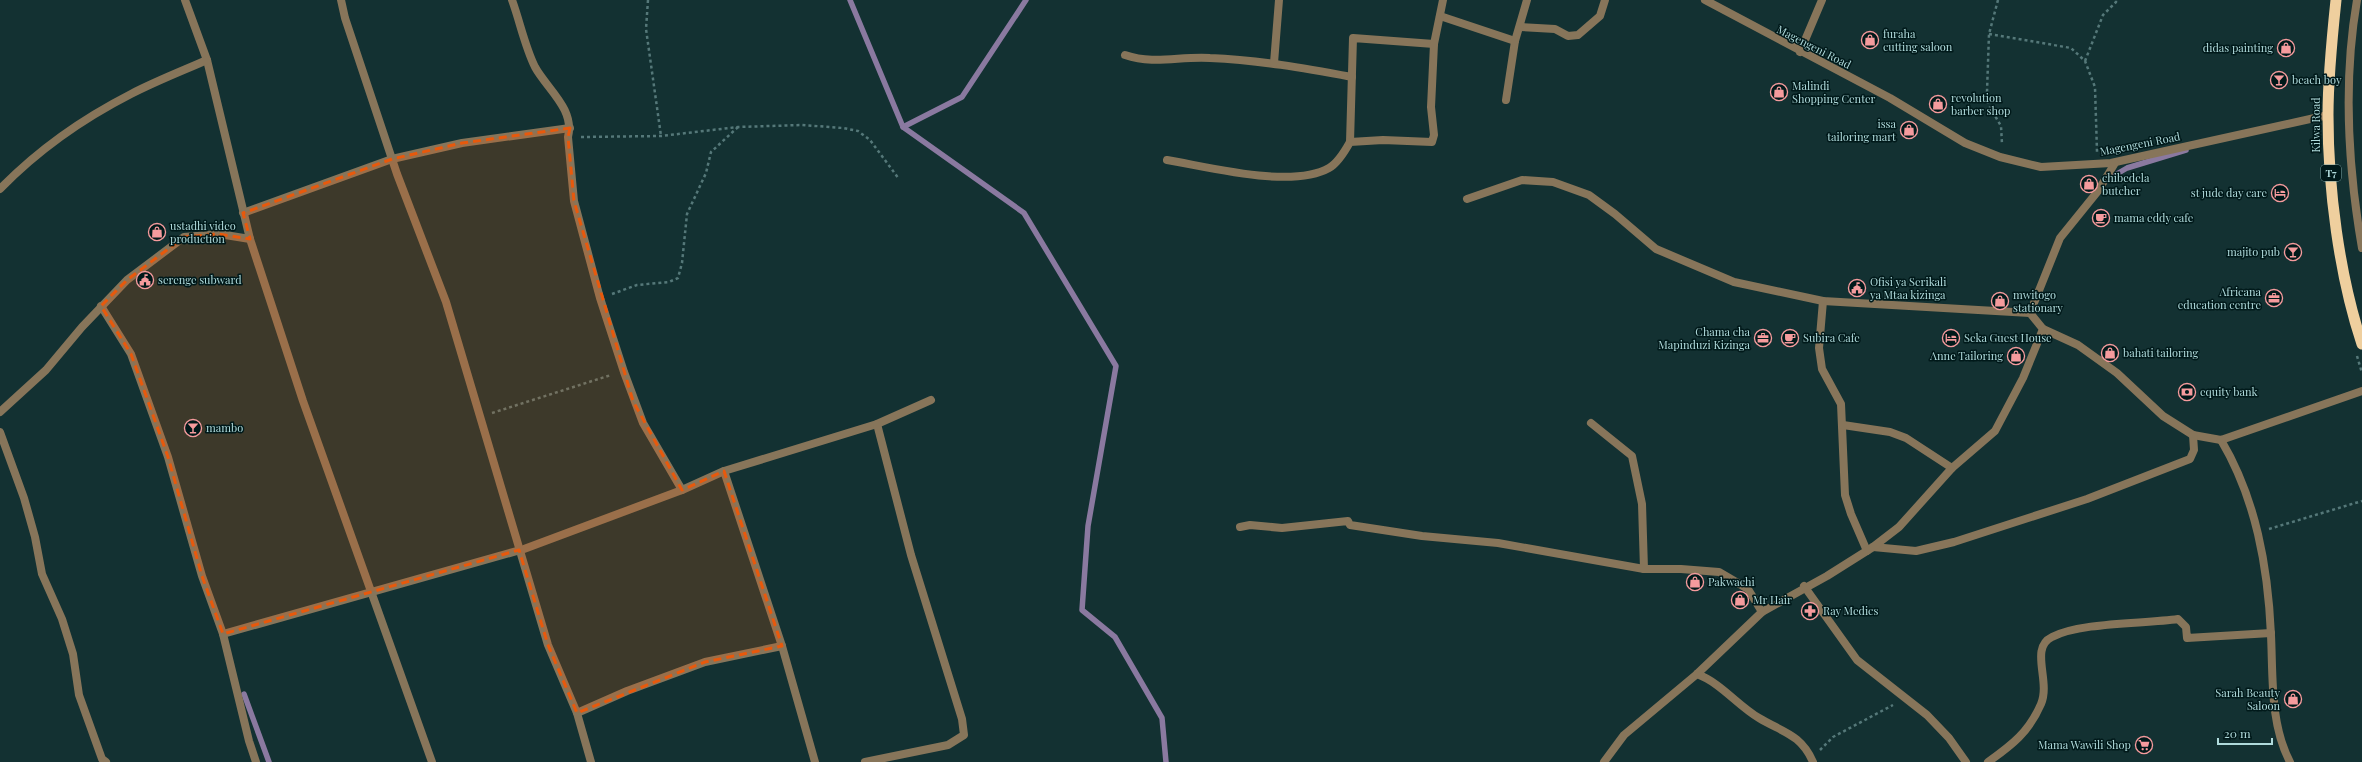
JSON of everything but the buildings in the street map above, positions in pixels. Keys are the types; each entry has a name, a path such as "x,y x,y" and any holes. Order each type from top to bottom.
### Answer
{"highway":[{"name":"Kilwa Road","path":"2336,0 2328,115 2329,157 2338,244 2362,344"}],"street":[{"path":"185,0 207,60 250,239 303,401 432,762"},
{"path":"341,0 392,159 446,302 548,645 577,713 591,762"},
{"path":"512,0 536,68 557,95 570,128 568,137 574,201 600,298 624,372 643,423 682,490"},
{"path":"1274,63 1279,0"},
{"path":"1350,142 1383,140 1432,142 1434,135 1431,107 1434,44 1443,0"},
{"path":"1506,100 1515,41 1527,0"},
{"path":"1520,27 1555,29 1568,36 1578,35 1600,16 1605,0"},
{"name":"Magengeni Road","path":"1705,0 1800,52 1890,98 1965,143 2000,157 2042,167 2115,163 2328,115"},
{"path":"1800,52 1822,0"},
{"path":"2356,0 2349,63 2350,146 2356,217 2362,248"},
{"path":"1440,16 1515,41"},
{"path":"1167,160 1255,176 1308,176 1330,168 1350,142 1353,38 1434,44"},
{"path":"1125,55 1142,61 1194,57 1274,63 1352,77"},
{"path":"0,189 18,172 68,132 131,94 207,60"},
{"path":"243,213 392,159 462,143 570,128"},
{"path":"2030,312 2060,238 2098,191 2115,163"},
{"path":"1467,200 1522,180 1553,182 1589,195 1656,249 1734,282 1823,301 2030,312 2043,329 2078,345 2117,373 2163,416 2193,435 2221,440 2362,392"},
{"path":"0,412 46,370 101,306 127,280 184,237 219,234 250,239"},
{"path":"1823,301 1819,348 1822,369 1841,404 1845,495 1850,514 1870,549"},
{"path":"101,306 131,354 168,456 202,576 224,634 249,742 256,762"},
{"path":"1604,762 1624,735 1697,674 1762,612 1804,586 1827,576 1870,549 1898,527 1952,468 1995,431 2023,378 2043,329"},
{"path":"224,634 519,550 682,490 724,471 877,424 931,400"},
{"path":"1591,423 1632,456 1642,504 1644,569"},
{"path":"865,762 948,745 964,735 962,719 911,555 877,424"},
{"path":"1843,425 1890,432 1906,438 1952,468"},
{"path":"0,432 24,498 35,537 42,574 62,619 73,654 79,695 102,759 106,762"},
{"path":"1870,549 1916,551 1954,542 2087,498 2190,459 2194,450 2193,435"},
{"path":"2221,440 2245,489 2259,532 2271,633 2273,700 2285,751 2290,762"},
{"path":"724,471 782,646 815,762"},
{"path":"1240,527 1250,525 1282,528 1348,521 1350,525 1422,536 1498,543 1644,569 1681,569 1719,572 1748,589 1762,612"},
{"path":"1804,586 1857,660 1904,699 1927,715 1949,738 1966,762"},
{"path":"1988,762 2025,732 2041,703 2045,681 2040,652 2042,645 2050,637 2063,632 2108,625 2178,619 2186,628 2187,638 2271,633"},
{"path":"577,713 627,691 706,662 782,646"},
{"path":"1697,674 1712,680 1760,719 1785,730 1800,742 1813,760"}],"path":[{"path":"648,0 646,29 660,136"},
{"path":"1998,0 1989,34 1987,92 1988,104 2001,126 2000,157"},
{"path":"2085,61 2103,15 2116,2 2116,0"},
{"path":"1989,34 2071,48 2085,61 2095,87 2098,164"},
{"path":"568,137 660,136 738,127 802,125 858,131 870,140 898,179"},
{"path":"600,298 636,285 669,282 678,278 682,263 687,214 706,173 711,152 738,127"},
{"path":"480,417 595,378 624,372"},
{"path":"2259,532 2362,501"},
{"path":"1813,760 1833,737 1904,699"}],"highlighted area":[{"path":"570,128 568,137 574,201 633,401 682,490 724,471 782,646 705,662 577,713 548,645 519,550 223,634 202,576 168,457 131,354 101,306 127,280 184,237 219,234 250,239 243,213 392,159 462,143"}],"waterway":[{"path":"850,0 903,127 1024,213 1116,366 1088,526 1082,610 1115,637 1162,718 1166,762"},
{"path":"903,127 962,97 1026,0"},
{"path":"2110,178 2127,168 2186,150"},
{"path":"244,694 269,762"}],"place":[{"name":"furaha cutting saloon","path":"1870,40"},
{"name":"didas painting","path":"2286,48"},
{"name":"beach boy","path":"2279,80"},
{"name":"Malindi Shopping Center","path":"1779,92"},
{"name":"revolution barber shop","path":"1938,104"},
{"name":"issa tailoring mart","path":"1909,130"},
{"name":"chibedela butcher","path":"2089,184"},
{"name":"st jude day care","path":"2280,193"},
{"name":"mama eddy cafe","path":"2101,218"},
{"name":"ustadhi video production","path":"157,232"},
{"name":"majito pub","path":"2293,252"},
{"name":"serenge subward","path":"145,280"},
{"name":"Ofisi ya Serikali ya Mtaa kizinga","path":"1857,288"},
{"name":"Africana education centre","path":"2274,298"},
{"name":"mwitogo stationary","path":"2000,301"},
{"name":"Chama cha Mapinduzi Kizinga","path":"1763,338"},
{"name":"Subira Cafe","path":"1790,338"},
{"name":"Seka Guest House","path":"1951,338"},
{"name":"bahati tailoring","path":"2110,353"},
{"name":"Anne Tailoring","path":"2016,356"},
{"name":"equity bank","path":"2187,392"},
{"name":"mambo","path":"193,428"},
{"name":"Pakwachi","path":"1695,582"},
{"name":"Mr Hair","path":"1740,600"},
{"name":"Ray Medics","path":"1810,611"},
{"name":"Sarah Beauty Saloon","path":"2293,699"},
{"name":"Mama Wawili Shop","path":"2144,745"}]}
